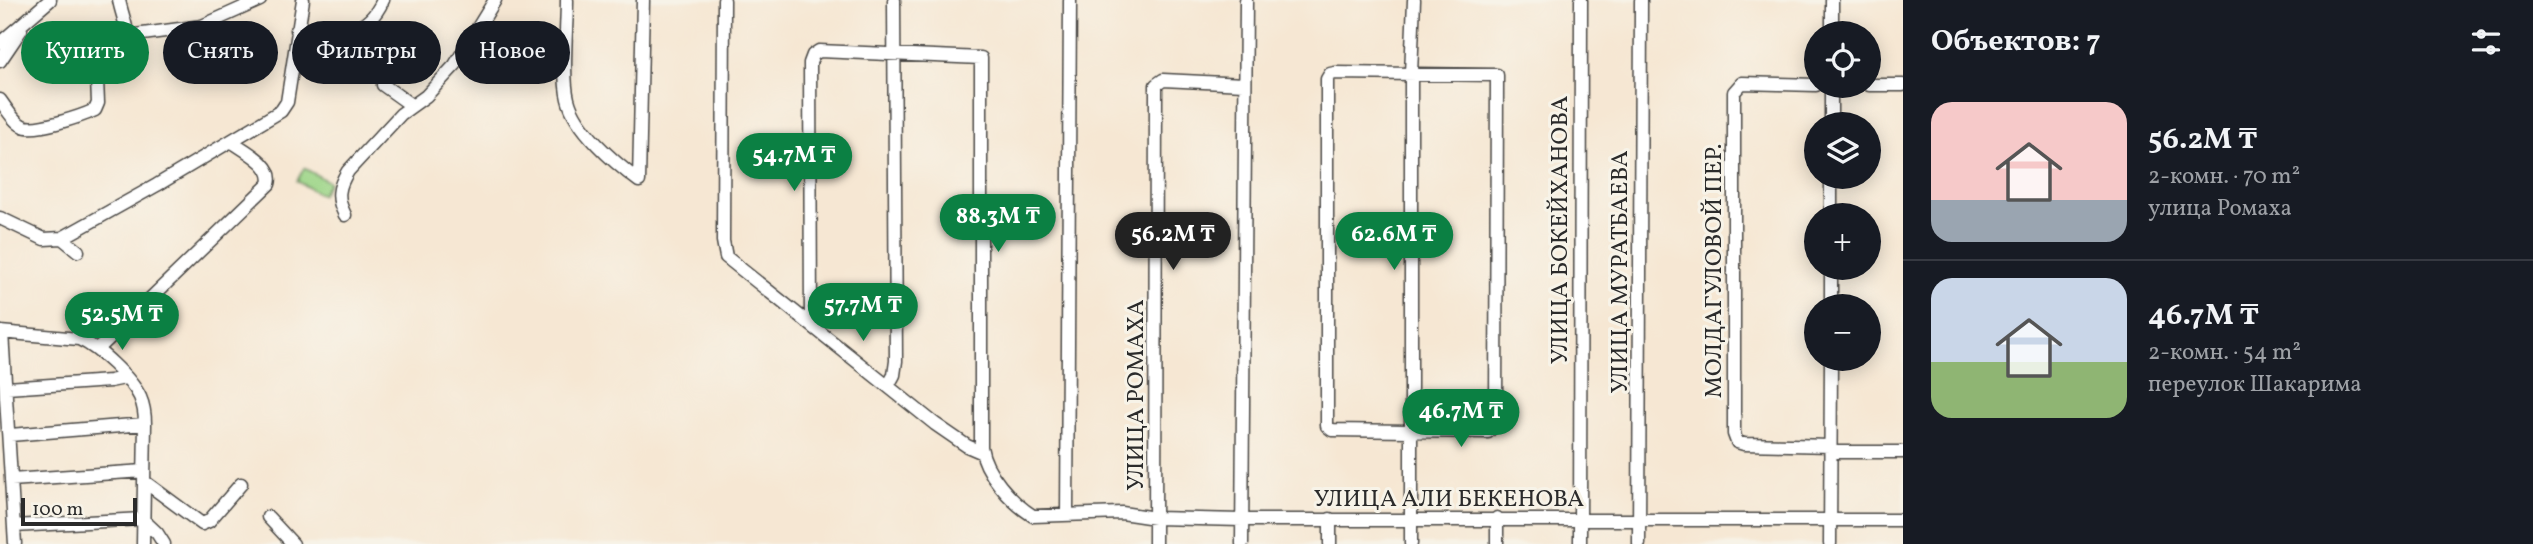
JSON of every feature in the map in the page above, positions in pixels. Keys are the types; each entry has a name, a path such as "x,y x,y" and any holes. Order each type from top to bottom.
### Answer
{"street":[{"path":"0,43 50,0"},
{"path":"119,0 124,21"},
{"path":"149,33 202,26 260,0"},
{"path":"299,21 303,0"},
{"path":"370,21 376,15 383,0"},
{"path":"345,215 338,197 343,180 411,105 426,96 455,65 495,0"},
{"path":"567,0 568,99 579,122 620,166 639,181 643,0"},
{"path":"724,0 724,253 935,424 981,452 981,58 817,51 811,59 811,323"},
{"path":"888,386 894,375 896,361 894,0"},
{"path":"1068,515 1070,0"},
{"path":"1242,544 1246,0"},
{"path":"1411,544 1413,0"},
{"name":"УЛИЦА БОКЕЙХАНОВА","path":"1580,544 1581,0"},
{"name":"УЛИЦА МУРАТБАЕВА","path":"1639,544 1641,0"},
{"path":"1832,0 1832,21"},
{"path":"0,61 27,20"},
{"path":"0,218 44,239 62,238 231,141 284,107 292,66"},
{"path":"1335,73 1497,75 1498,293 1494,426 1488,432 1410,430 1332,430 1327,426 1328,76 1335,73"},
{"name":"УЛИЦА РОМАХА","path":"1155,544 1156,85 1163,80 1244,84"},
{"name":"МОЛДАГУЛОВОЙ ПЕР.","path":"1804,85 1742,83 1734,92 1734,434 1737,442 1744,444 1903,452"},
{"path":"0,100 19,124 26,127 53,123 94,110 98,103 96,84"},
{"path":"383,85 411,105"},
{"path":"1881,85 1903,85"},
{"path":"97,351 269,184 271,173 268,169 231,141"},
{"path":"62,238 78,251"},
{"path":"15,544 14,526 6,495 11,480 10,435 1,332 79,339 97,351 139,395 145,410 143,544"},
{"path":"1830,371 1830,544"},
{"path":"7,388 125,378"},
{"path":"10,435 145,424"},
{"name":"УЛИЦА АЛИ БЕКЕНОВА","path":"981,452 987,468 1029,513 1037,516 1122,513 1155,518 1242,520 1903,520"},
{"path":"11,480 145,477 202,524 209,521 241,484"},
{"path":"268,517 293,544"},
{"path":"1497,518 1497,544"},
{"path":"14,526 142,519 164,544"},
{"path":"1330,519 1330,544"}],"green space":[{"path":"304,168 329,182 321,195 297,181"}]}
